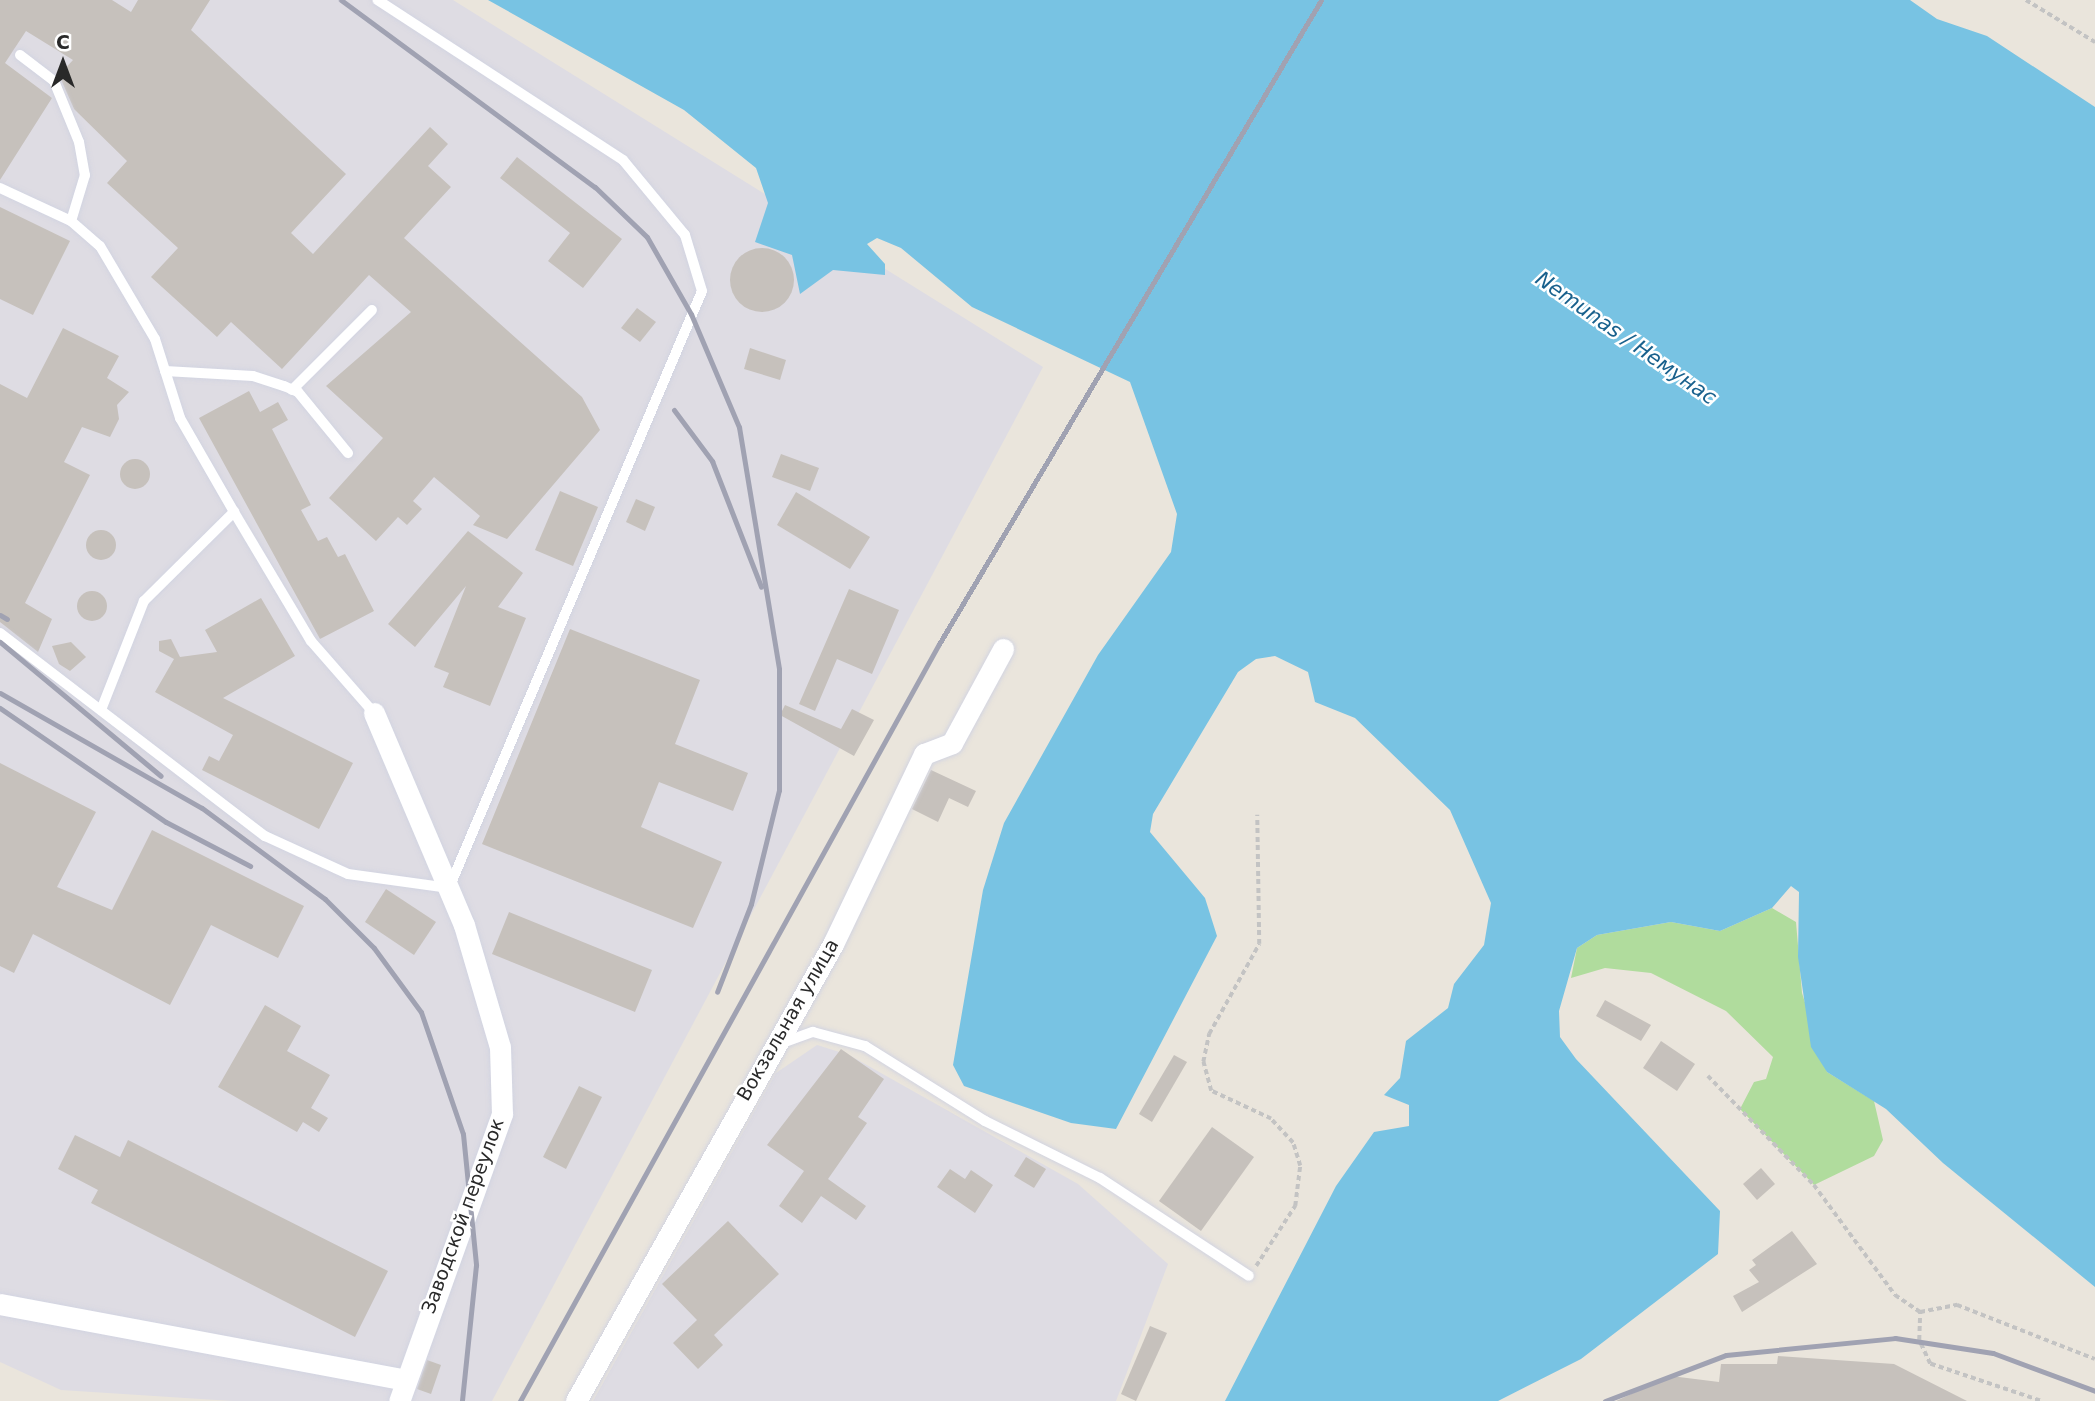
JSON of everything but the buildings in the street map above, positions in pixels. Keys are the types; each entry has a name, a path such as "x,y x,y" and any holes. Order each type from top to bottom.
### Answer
{"street":[{"name":"Вокзальная улица","path":"576,1401 768,1052 833,944 924,754 952,743 1003,649"},
{"name":"Заводской переулок","path":"374,713 449,888 499,1047 502,1114 402,1379 399,1401"},
{"path":"0,1304 402,1379"}],"lane":[{"path":"0,633 265,836 348,874 449,888 702,291 685,235 623,160 378,0"},
{"path":"20,55 54,81 79,142 85,174 71,221"},
{"path":"0,188 71,221 100,246 128,290 165,371 180,418 234,512 311,641 374,713"},
{"path":"292,390 372,310"},
{"path":"165,371 253,376 292,390 348,453"},
{"path":"102,710 145,601 234,512"},
{"path":"768,1052 813,1031 864,1046 985,1121 1100,1178 1249,1276"}],"path":[{"path":"2026,0 2095,42"},
{"path":"1249,1276 1301,1188 1293,1143 1271,1119 1211,1091 1205,1078 1209,1034 1258,944 1257,815"},
{"path":"1708,1076 1814,1185 1895,1295 1920,1312 1957,1305 2095,1359"},
{"path":"1920,1312 1919,1340 1930,1364 2040,1401"}],"shaded area":[{"path":"0,0 453,0 1043,367 492,1401 232,1401 61,1390 0,1362"},
{"path":"817,1045 849,1055 1078,1184 1168,1264 1116,1401 593,1401 776,1073"}],"green space":[{"path":"1772,908 1796,922 1802,993 1827,1072 1874,1101 1883,1140 1874,1156 1814,1185 1740,1109 1754,1082 1766,1079 1773,1057 1726,1011 1651,973 1605,968 1571,978 1577,948 1597,935 1671,922 1720,931"}],"water":[{"name":"Nemunas / Немунас","path":"488,0 1910,0 1937,19 1987,36 2095,107 2095,1287 1943,1163 1886,1109 1827,1072 1811,1047 1798,957 1799,892 1791,886 1772,908 1720,931 1671,922 1597,935 1577,948 1559,1011 1560,1037 1576,1059 1720,1211 1718,1254 1581,1359 1498,1401 1225,1401 1336,1186 1374,1132 1409,1126 1409,1105 1384,1095 1400,1078 1406,1041 1448,1008 1454,984 1484,945 1491,903 1450,810 1355,718 1315,702 1308,672 1275,656 1256,659 1238,672 1153,814 1150,832 1205,898 1217,936 1116,1129 1071,1123 964,1086 953,1065 983,890 1004,823 1098,655 1171,552 1177,514 1130,382 972,307 901,248 877,238 867,244 885,264 885,275 833,270 800,294 792,255 755,242 768,203 756,168 684,110"}],"railway":[{"path":"341,0 595,187 647,237 691,314 739,427 779,669 779,790 751,904 717,992"},
{"path":"520,1401 939,644 1321,0"},
{"path":"674,410 712,461 761,587"},
{"path":"0,615 7,619"},
{"path":"0,642 161,776"},
{"path":"0,693 202,808 325,899 374,948 421,1012 463,1134 476,1265 462,1401"},
{"path":"0,708 166,822 250,866"},
{"path":"1605,1401 1726,1355 1895,1338 1993,1353 2095,1391"}]}
